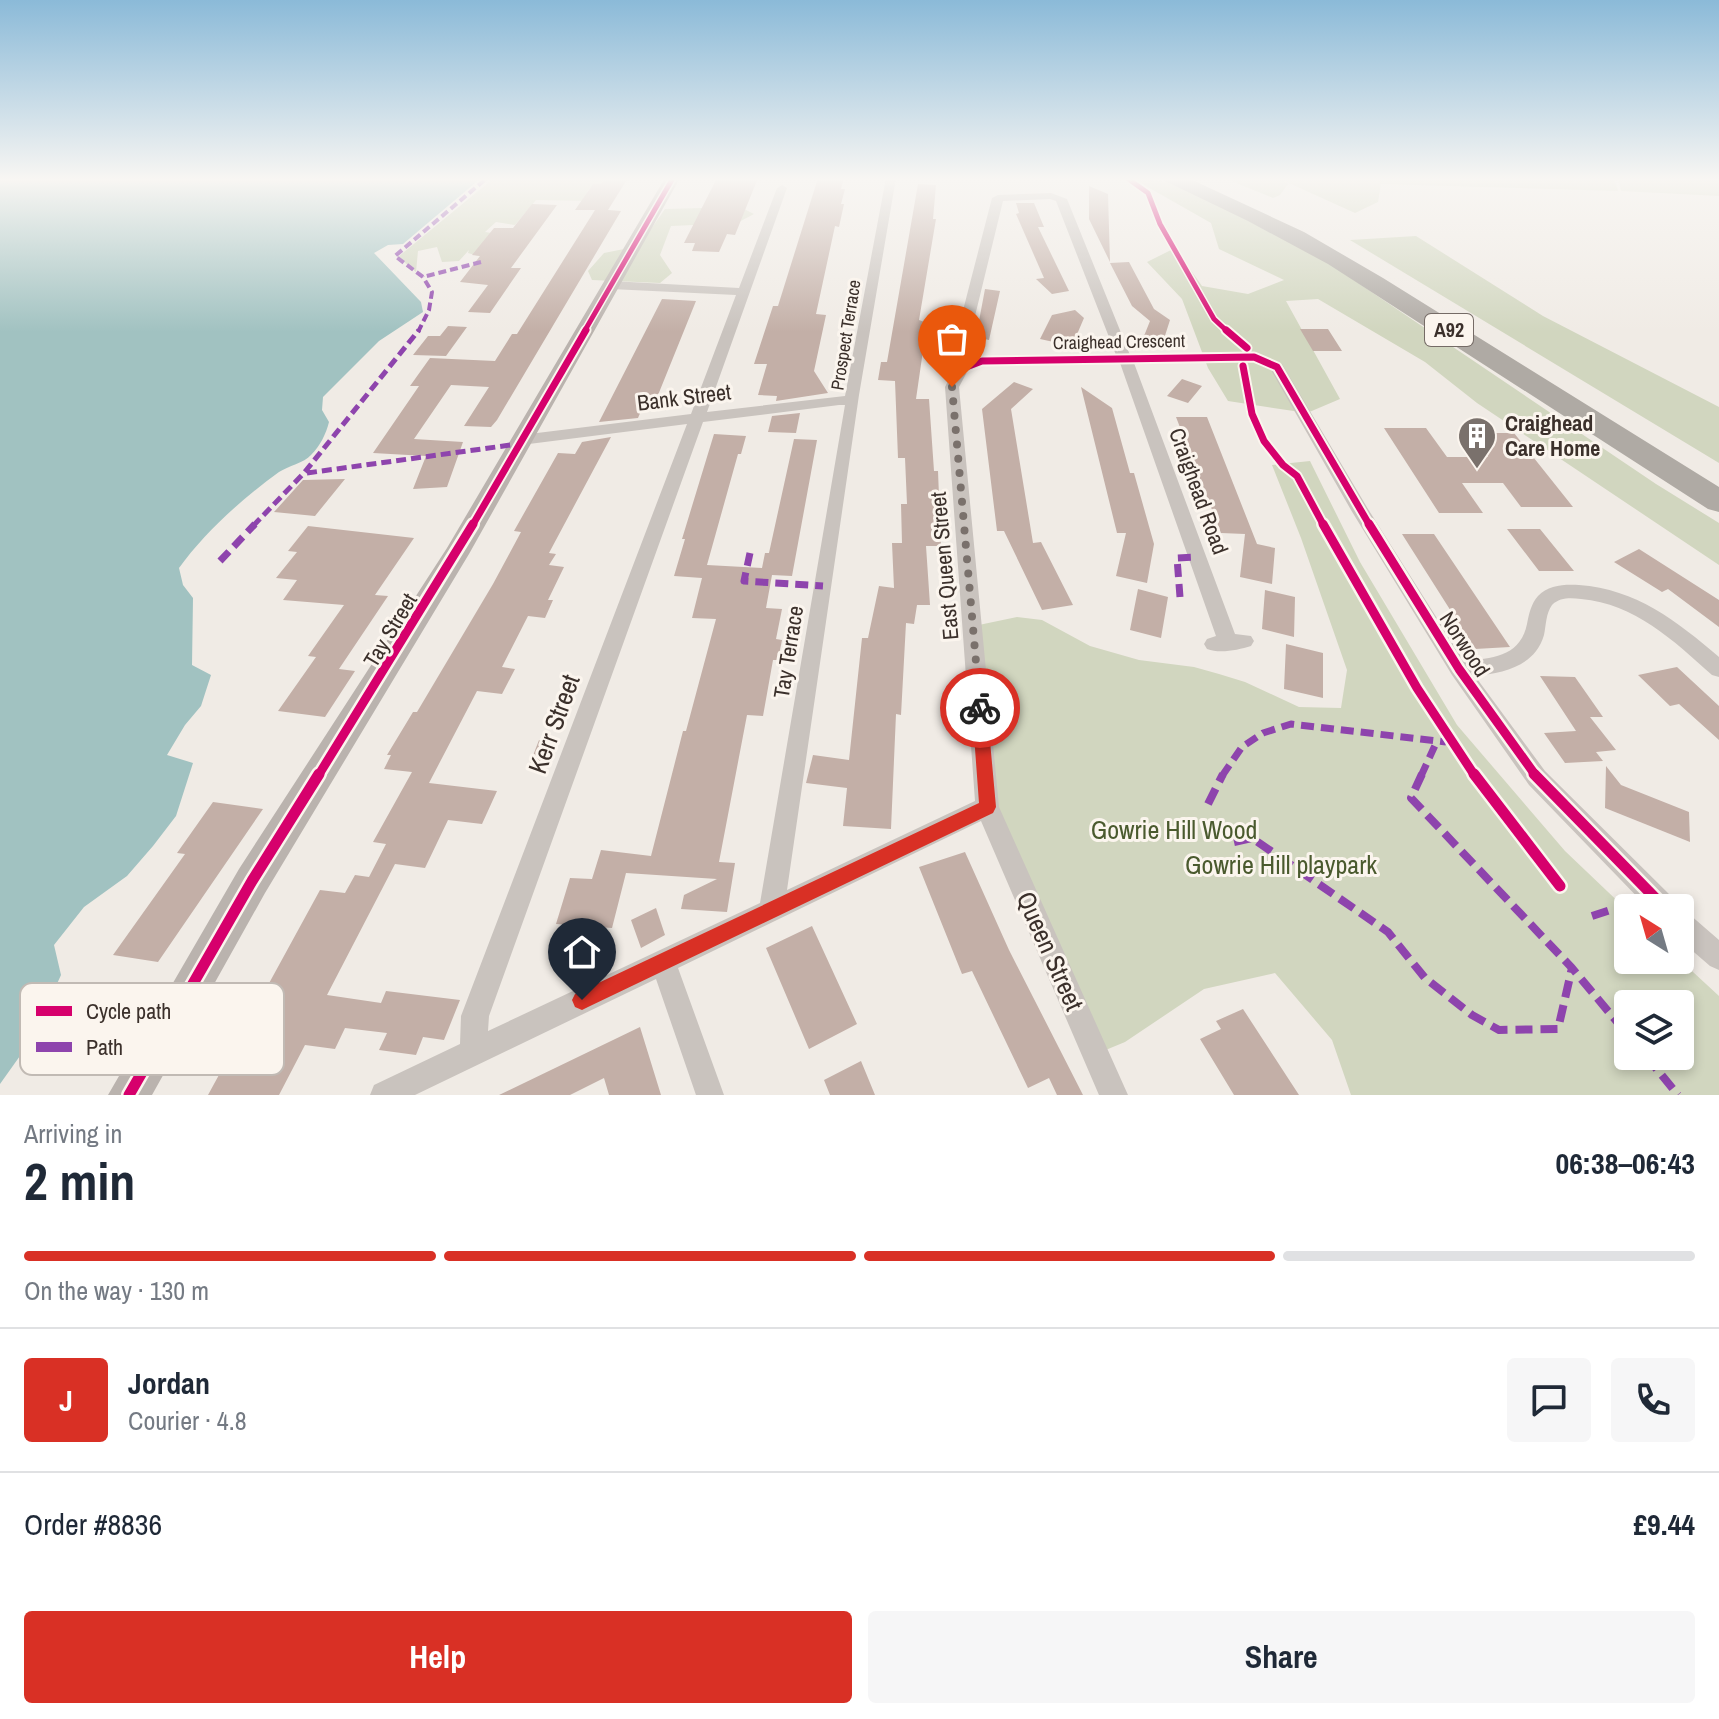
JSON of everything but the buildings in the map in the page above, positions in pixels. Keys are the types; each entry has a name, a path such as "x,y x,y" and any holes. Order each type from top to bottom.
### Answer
{"highway":[{"name":"A92","path":"1286,229 1363,274 1719,501"},
{"name":"A92","path":"1309,229 1397,277 1719,478"}],"main road":[{"name":"Tay Street","path":"193,983 252,881 422,611 643,229"},
{"name":"Tay Street","path":"129,1095 140,1075"}],"street":[{"name":"Kerr Street","path":"474,1052 475,1016 767,229"},
{"name":"Prospect Terrace","path":"853,402 882,229"},
{"name":"East Queen Street","path":"987,807 952,387 961,369 959,353 990,229"},
{"name":"Craighead Road","path":"1073,229 1124,357 1229,642"},
{"path":"611,285 744,292"},
{"name":"Craighead Crescent","path":"961,369 982,361 1124,357 1254,357 1277,367"},
{"name":"Norwood","path":"1277,367 1360,510 1459,669 1537,778 1651,894"},
{"name":"Bank Street","path":"521,440 839,400 853,402"},
{"name":"Tay Terrace","path":"771,911 853,402"},
{"path":"1459,669 1505,665 1525,654 1535,637 1538,615 1546,599 1564,591 1592,593 1637,605 1676,631 1719,669"},
{"path":"384,1095 987,807"},
{"name":"Queen Street","path":"987,807 1114,1095"},
{"path":"1694,935 1719,957"},
{"path":"663,962 710,1095"}],"green space":[{"path":"432,229 488,229 485,232 499,234 486,258 468,253 469,250 459,261 442,262 437,247 418,251 416,272 398,257"},
{"path":"651,229 670,229 660,255 672,273 660,283 592,280 588,271 604,253 639,246"},
{"path":"1213,229 1269,229 1327,262 1656,484 1719,523 1719,565 1477,403 1425,362 1318,299 1286,301 1340,399 1307,413 1228,401 1208,368 1182,299 1147,262 1175,248 1202,286 1248,294 1284,280 1219,249"},
{"path":"1416,236 1543,316 1719,407 1719,463 1350,240"},
{"name":"Gowrie Hill Wood","path":"1310,461 1360,562 1457,725 1565,851 1614,898 1614,974 1694,973 1719,996 1719,1095 1351,1095 1332,1040 1275,973 1204,989 1125,1042 1096,1054 987,807 974,626 1017,617 1042,620 1090,646 1139,660 1194,667 1219,674 1245,682 1299,707 1341,708 1347,670 1272,465"}],"water":[{"path":"0,229 421,229 403,244 388,245 374,253 421,302 423,312 379,341 323,397 322,410 329,422 322,440 311,455 279,472 238,504 179,568 183,585 193,598 192,665 211,675 201,706 167,755 193,763 176,816 127,876 84,907 54,945 61,975 57,983 20,983 20,1056 0,1084"}],"marked path":[{"path":"427,229 395,256 423,277 481,262"},
{"path":"220,561 304,473 415,338 429,310 432,292 423,277"},
{"path":"307,473 518,444"},
{"path":"750,553 744,581 823,586"},
{"path":"1180,597 1177,558 1197,557"},
{"path":"1208,804 1228,763 1242,747 1263,733 1291,724 1446,742"},
{"path":"1437,741 1411,798 1572,968 1614,1018"},
{"path":"1234,842 1252,838 1388,932 1425,978 1472,1015 1499,1030 1558,1029 1572,968"},
{"path":"1592,916 1614,909"},
{"path":"1657,1070 1678,1095"}],"cycle path":[{"path":"193,983 252,881 456,554 644,229"},
{"path":"1163,229 1214,319 1247,348"},
{"path":"961,369 982,361 1254,357 1277,367 1360,510 1459,669 1537,778 1651,894"},
{"path":"1243,366 1252,414 1264,441 1272,454 1297,476 1355,584 1450,739 1484,789 1560,886"},
{"path":"129,1095 140,1075"}],"way so far":[{"path":"952,387 980,708"}],"place":[{"name":"Craighead Care Home","path":"1477,470"}],"route":[{"path":"582,1000 987,807 980,708"}],"park label":[{"name":"Gowrie Hill playpark","path":"1281,865"}]}
